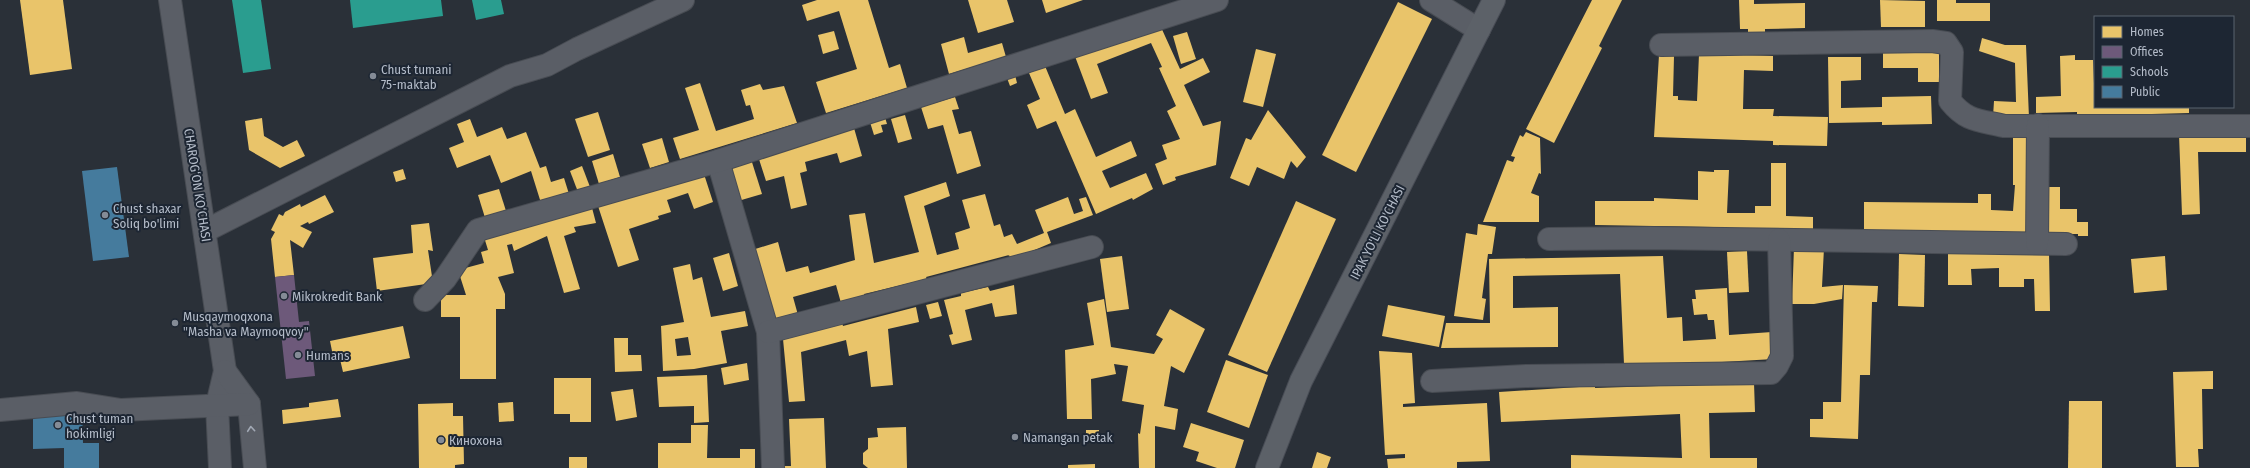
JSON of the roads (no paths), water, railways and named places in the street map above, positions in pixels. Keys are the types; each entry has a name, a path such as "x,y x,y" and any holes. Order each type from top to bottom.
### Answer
{"main road":[{"name":"IPAK YO'LI KO'CHASI","path":"1267,468 1301,381 1494,0"}],"street":[{"name":"CHAROG‘ON KO‘CHASI","path":"170,0 225,371 217,405 220,468"},
{"path":"205,231 510,76 547,65 577,49 683,0"},
{"path":"425,300 445,279 478,230 718,161 1217,0"},
{"path":"1431,0 1480,30"},
{"path":"1661,45 1932,41 1946,43 1952,52 1950,101 1960,113 1970,119 2004,126 2250,126"},
{"path":"2037,243 2038,125"},
{"path":"718,161 768,332 773,468"},
{"path":"1549,239 1779,240 2066,244"},
{"path":"1432,381 1526,376 1771,373 1777,366 1782,356 1779,240"},
{"path":"768,332 1092,246"},
{"name":"CHAROG‘ON KO‘CHASI","path":"225,371 249,404"},
{"path":"0,410 78,403 121,410 249,404 254,468"}],"place":[{"name":"Chust tumani 75-maktab","path":"373,76"},
{"name":"Chust shaxar Soliq bo'limi","path":"105,215"},
{"name":"Mikrokredit Bank","path":"284,296"},
{"name":"Musqaymoqxona \"Masha va Maymoqvoy\"","path":"175,323"},
{"name":"Humans","path":"298,355"},
{"name":"Chust tuman hokimligi","path":"58,425"},
{"name":"Namangan petak","path":"1015,437"},
{"name":"Кинохона","path":"441,440"}]}
